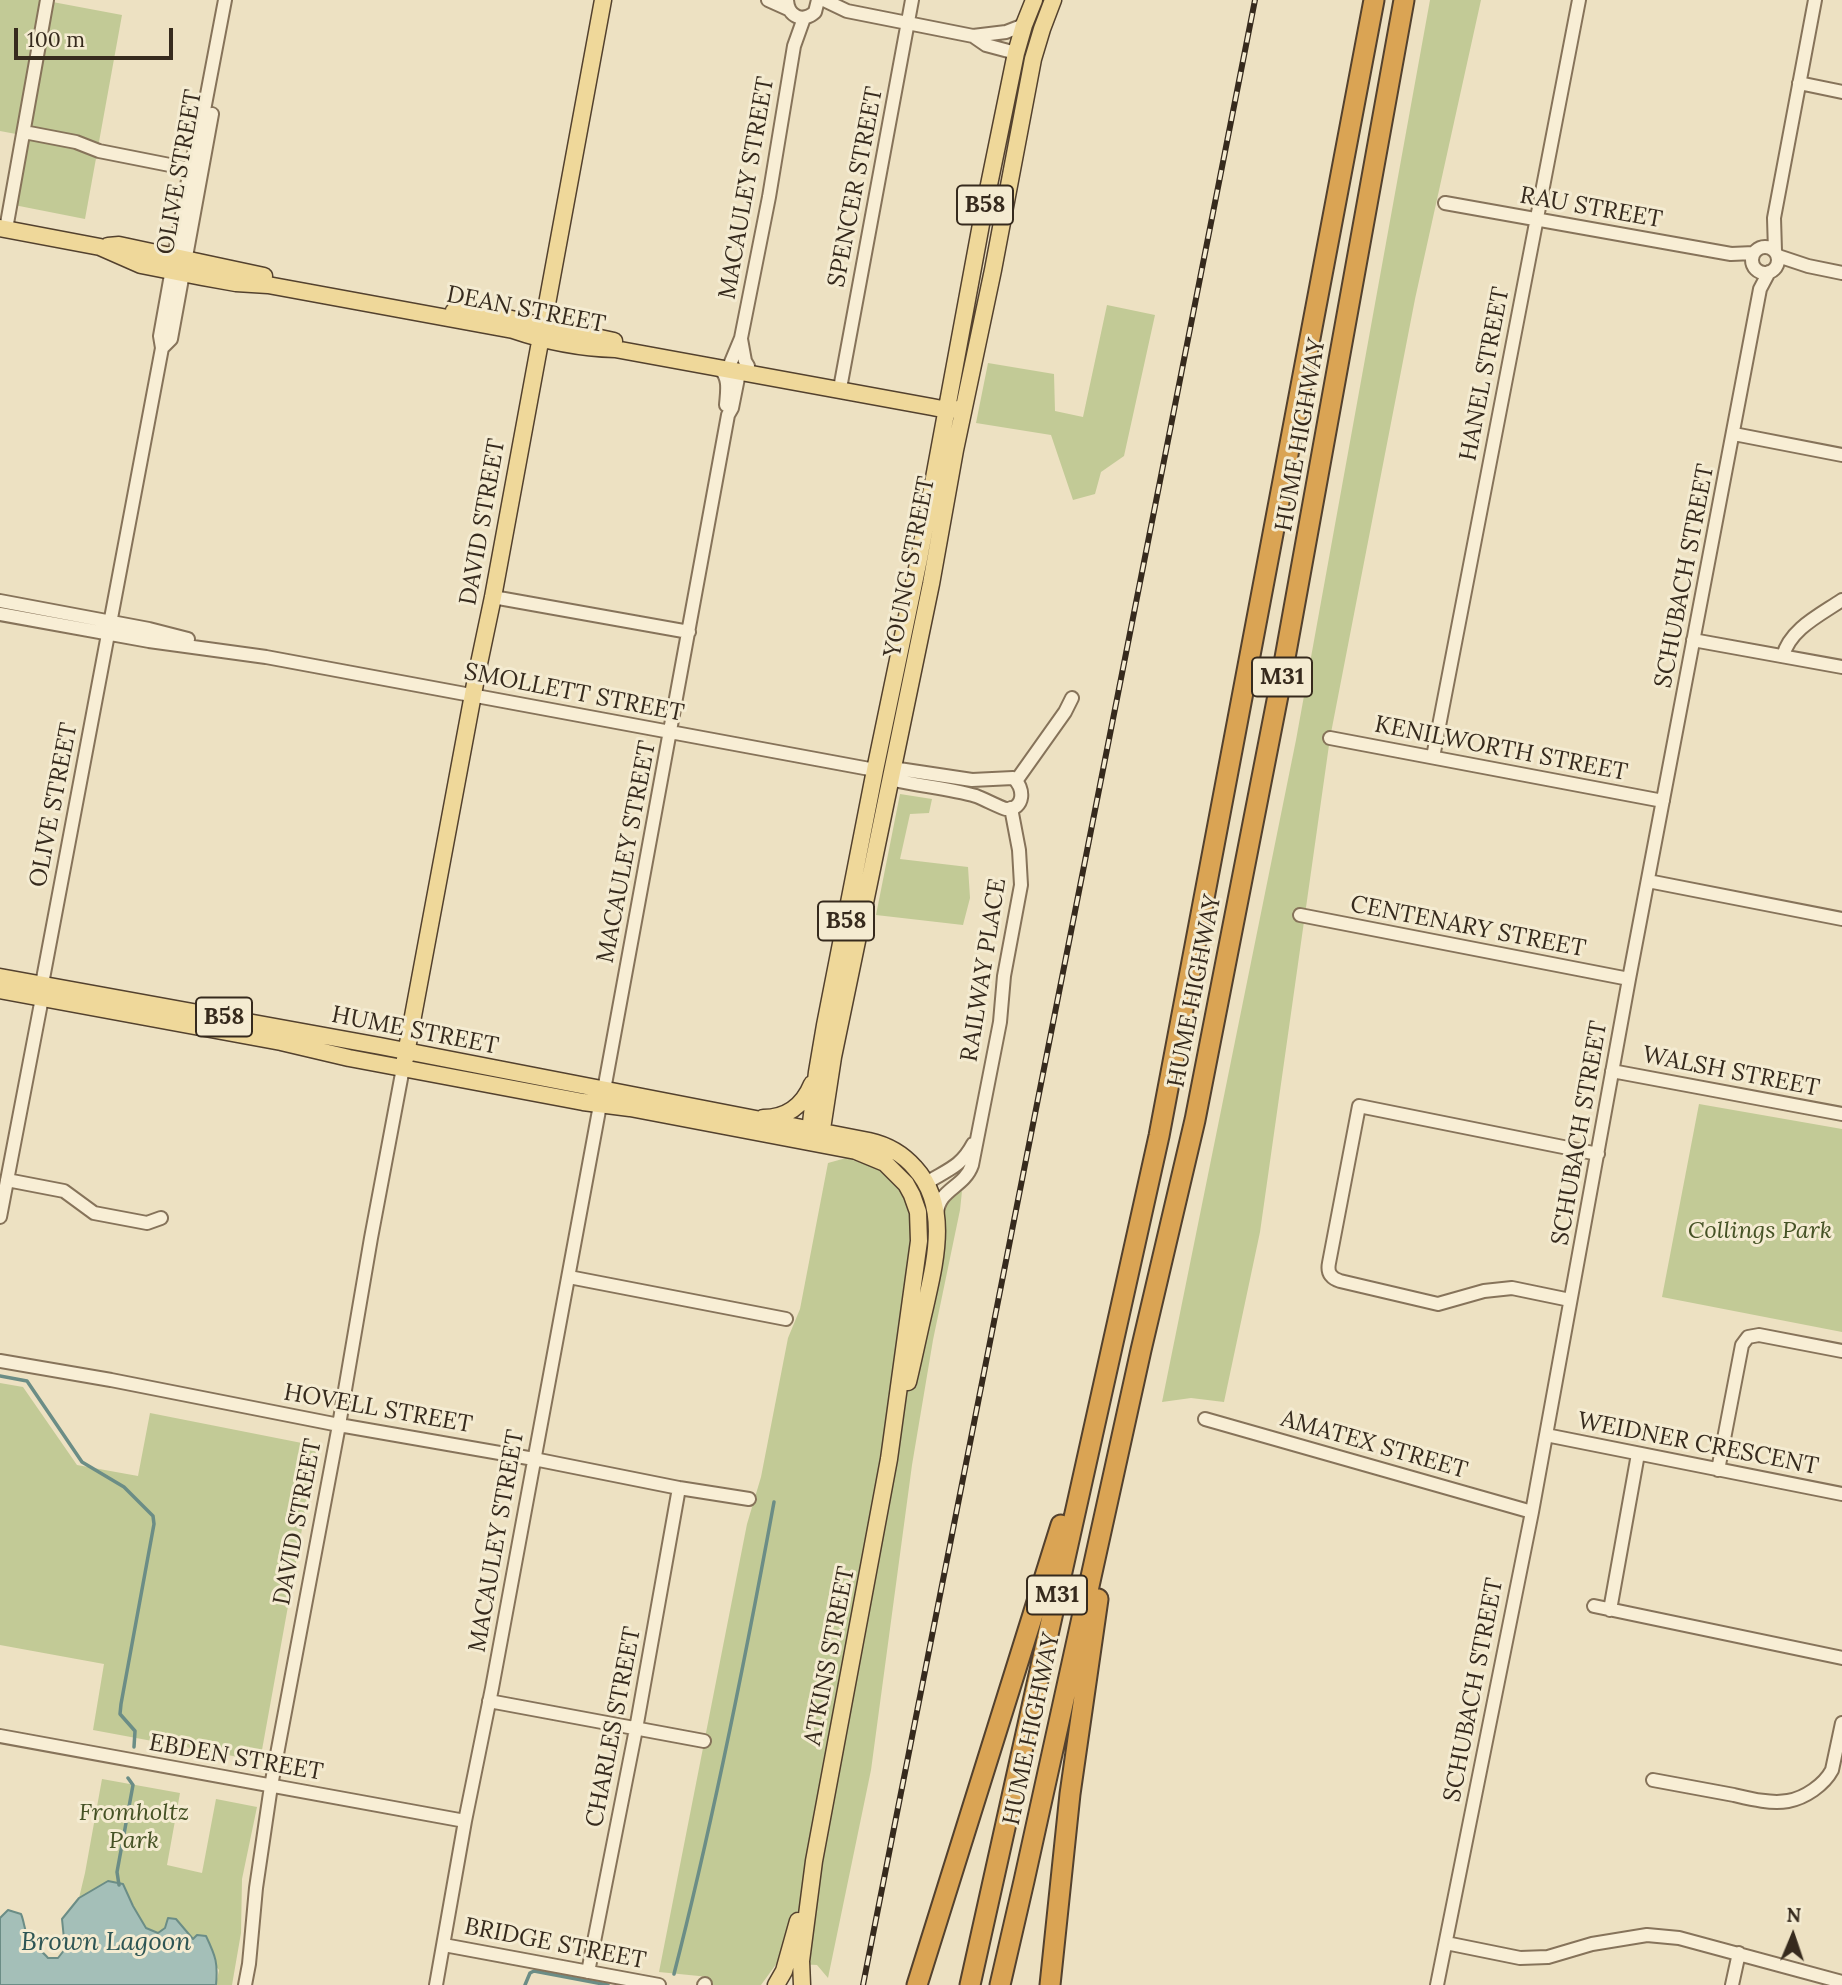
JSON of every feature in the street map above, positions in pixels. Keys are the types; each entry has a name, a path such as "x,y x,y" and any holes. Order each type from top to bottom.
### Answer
{"highway":[{"name":"HUME HIGHWAY","path":"970,1985 1161,1122 1374,0"},
{"name":"HUME HIGHWAY","path":"1000,1985 1195,1120 1281,680 1404,0"},
{"path":"917,1985 1069,1501 1143,1205"},
{"path":"1050,1985 1070,1794 1084,1692 1102,1574 1136,1400 1141,1350"}],"main road":[{"name":"DAVID STREET","path":"403,1068 603,0"},
{"name":"YOUNG STREET","path":"815,1138 931,584 953,406 982,219 1016,53 1034,0"},
{"name":"YOUNG STREET","path":"815,1138 817,1072 875,770 953,406 1038,40 1053,0"},
{"path":"1016,53 1038,40"},
{"name":"DEAN STREET","path":"3,229 100,247 141,265 179,265 236,283 303,291 513,331 541,332 581,348 615,349 734,367 953,406"},
{"path":"875,770 891,774"},
{"name":"HUME STREET","path":"0,976 42,991 349,1058 743,1117 815,1138"},
{"name":"HUME STREET","path":"0,990 42,991 407,1051 602,1097 630,1108 815,1138"},
{"name":"B58","path":"743,1117 768,1118 786,1114 806,1098 817,1072"},
{"name":"ATKINS STREET","path":"802,1985 801,1961 814,1861 889,1459 928,1291 937,1229 934,1202 926,1183 911,1163 888,1147 869,1141 815,1138"},
{"name":"ATKINS STREET","path":"815,1138 880,1160 897,1174 912,1195 918,1212 917,1260 889,1459"},
{"path":"909,1307 927,1240 927,1212 923,1193 926,1183"},
{"name":"ATKINS STREET","path":"776,1985 784,1971 814,1861"}],"street":[{"path":"3,229 24,132 47,0"},
{"name":"OLIVE STREET","path":"0,1217 7,1180 6,1154 42,991 162,348 160,336 179,265 214,80 225,0"},
{"name":"OLIVE STREET","path":"179,265 190,169 233,0"},
{"path":"768,0 796,11 847,11 973,36 1006,32 1024,25"},
{"name":"MACAULEY STREET","path":"436,1985 728,415 732,408 734,367 769,197 794,46 796,11 818,7 818,0"},
{"path":"824,0 847,11"},
{"name":"SPENCER STREET","path":"840,386 912,0"},
{"name":"HANEL STREET","path":"1433,757 1579,0"},
{"name":"SCHUBACH STREET","path":"1437,1985 1532,1512 1629,979 1815,0"},
{"path":"973,36 986,45 1016,53"},
{"path":"1799,83 1842,92"},
{"path":"24,132 76,142 99,151 190,169"},
{"name":"RAU STREET","path":"1445,203 1842,273"},
{"name":"MACAULEY STREET","path":"728,415 727,382 724,373 734,367"},
{"path":"1734,434 1842,455"},
{"path":"493,597 689,632"},
{"path":"1783,656 1788,642 1799,630 1842,600"},
{"name":"SMOLLETT STREET","path":"3,608 109,628 149,629 266,657 875,770"},
{"path":"1693,640 1842,667"},
{"path":"1016,781 1072,698"},
{"name":"KENILWORTH STREET","path":"1330,738 1663,801"},
{"path":"891,774 972,780 1008,778 1020,785 1022,794 1019,803 1012,808 1002,808 994,802 891,774"},
{"path":"994,802 991,793 998,780"},
{"name":"RAILWAY PLACE","path":"937,1229 939,1201 968,1174 973,1160 1000,1022 1004,976 1021,885 1012,808"},
{"path":"1648,881 1842,919"},
{"name":"CENTENARY STREET","path":"1300,915 1629,979"},
{"name":"DAVID STREET","path":"245,1985 271,1786 340,1424 403,1068"},
{"name":"WALSH STREET","path":"1612,1071 1842,1114"},
{"path":"1570,1300 1513,1288 1484,1292 1438,1304 1327,1277 1357,1104 1598,1154"},
{"name":"RAILWAY PLACE","path":"926,1183 957,1166 968,1154 976,1138"},
{"path":"7,1180 64,1191 94,1213 146,1223 161,1218"},
{"path":"569,1277 786,1319"},
{"path":"1718,1470 1742,1345 1748,1337 1759,1335 1842,1351"},
{"name":"HOVELL STREET","path":"0,1361 749,1499"},
{"name":"AMATEX STREET","path":"1205,1419 1532,1512"},
{"name":"WEIDNER CRESCENT","path":"1546,1436 1842,1494"},
{"path":"1610,1610 1638,1454"},
{"name":"CHARLES STREET","path":"588,1972 636,1729 679,1488"},
{"path":"1594,1606 1842,1658"},
{"path":"489,1701 704,1741"},
{"path":"1653,1780 1765,1801 1785,1802 1798,1799 1832,1770 1842,1723"},
{"name":"EBDEN STREET","path":"0,1735 465,1821"},
{"path":"1446,1943 1520,1958 1548,1957 1592,1944 1647,1935 1679,1938 1842,1982"},
{"name":"BRIDGE STREET","path":"444,1945 659,1985"},
{"path":"1732,1985 1739,1953"}],"green space":[{"path":"0,0 42,0 122,15 85,219 4,203 16,134 0,131"},
{"path":"1430,0 1481,0 1415,299 1330,738 1260,1232 1224,1402 1191,1398 1162,1402 1296,740"},
{"path":"1107,305 1155,315 1124,456 1101,472 1095,494 1073,500 1051,435 976,423 988,363 1054,374 1055,411 1083,417"},
{"path":"900,794 932,799 929,813 910,814 900,859 968,867 970,898 963,925 876,915"},
{"name":"Collings Park","path":"1699,1104 1842,1129 1842,1332 1662,1297"},
{"path":"846,1158 863,1163 893,1179 904,1192 913,1218 962,1191 912,1465 871,1770 828,1978 817,1965 777,1963 761,1985 711,1985 709,1977 659,1972 747,1524 761,1477 788,1338 800,1309 828,1163"},
{"path":"0,1383 23,1387 77,1465 138,1476 150,1413 317,1446 260,1761 93,1730 104,1664 0,1645"},
{"name":"Fromholtz Park","path":"102,1779 180,1793 167,1865 202,1873 216,1799 257,1807 242,1879 241,1933 232,1985 216,1985 219,1970 176,1919 158,1933 146,1929 123,1884 108,1881 79,1898"}],"water":[{"name":"Brown Lagoon","path":"108,1881 123,1884 146,1928 158,1933 165,1928 168,1918 176,1919 193,1939 197,1935 206,1936 216,1960 216,1985 0,1985 0,1918 8,1910 21,1914 31,1942 48,1958 58,1958 65,1949 62,1919 79,1898"}],"waterway":[{"path":"0,1376 27,1381 82,1462 124,1487 153,1516 154,1524 120,1714 135,1731 134,1747"},
{"path":"674,1974 728,1739 774,1502"},
{"path":"119,1885 117,1872 133,1785 128,1778"},
{"path":"525,1985 530,1973 534,1971 608,1985"}],"railway":[{"path":"863,1985 1255,0"}]}
